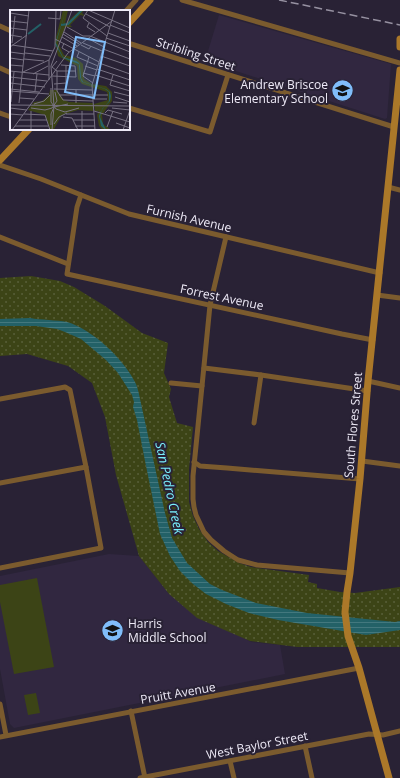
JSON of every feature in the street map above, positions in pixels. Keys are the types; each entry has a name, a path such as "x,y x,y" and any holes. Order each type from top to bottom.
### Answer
{"main road":[{"path":"130,22 150,0"},
{"path":"400,39 400,47"},
{"name":"South Flores Street","path":"389,778 359,668 348,636 346,592 350,573 362,461 368,381 400,70"},
{"path":"0,160 28,130"}],"street":[{"path":"127,10 136,0"},
{"path":"182,0 400,63"},
{"path":"0,26 10,31"},
{"name":"Stribling Street","path":"130,44 394,127"},
{"path":"0,68 10,73"},
{"path":"130,108 210,132 228,75"},
{"path":"0,113 10,117"},
{"name":"Furnish Avenue","path":"0,165 129,214 380,273"},
{"path":"388,187 400,190"},
{"path":"0,237 68,264 77,207 81,195"},
{"path":"226,237 210,305 194,462 193,499 195,511 204,532 211,540 224,552 238,560 257,565 350,573"},
{"name":"Forrest Avenue","path":"68,264 67,274 373,340"},
{"path":"377,295 400,298"},
{"path":"204,368 368,391"},
{"path":"254,424 261,375"},
{"path":"368,381 400,388"},
{"path":"171,383 202,386"},
{"path":"0,399 60,388 68,388 70,390 102,548 0,568"},
{"path":"362,461 400,466"},
{"path":"194,462 200,466 360,479"},
{"path":"0,483 86,467"},
{"name":"Pruitt Avenue","path":"0,737 359,668"},
{"path":"0,704 6,736"},
{"path":"131,712 143,778"},
{"name":"West Baylor Street","path":"143,778 369,734 383,735 400,732"},
{"path":"305,746 312,778"},
{"path":"230,761 234,778"}],"shaded area":[{"name":"Andrew Briscoe Elementary School","path":"219,15 391,64 387,118 385,119 205,61"},
{"path":"31,276 60,281 74,287 105,306 142,333 168,343 164,373 171,389 169,397 177,423 193,427 189,469 189,502 199,529 208,542 218,551 239,563 251,567 309,575 308,582 317,584 317,588 355,593 400,587 400,647 297,647 250,641 197,618 169,594 139,556 116,475 105,417 92,383 68,366 27,354 0,356 0,278"},
{"path":"30,318 67,322 87,331 97,338 116,356 131,375 136,384 172,538 187,563 210,584 256,603 307,613 395,622 400,621 400,630 366,635 278,620 249,613 226,604 206,594 193,584 180,571 170,556 160,534 137,420 133,407 134,402 132,395 118,373 106,360 81,339 57,329 36,326 0,326 0,319"},
{"name":"Harris Middle School","path":"109,554 139,556 169,594 251,642 280,645 285,674 14,728 10,724 0,669 0,576"},
{"path":"37,578 54,667 14,674 0,602 0,585"},
{"path":"36,693 40,713 28,715 24,695"}],"railway":[{"path":"279,0 400,25"}],"place":[{"name":"Andrew Briscoe Elementary School","path":"343,91"},
{"name":"Harris Middle School","path":"112,630"}],"water label":[{"name":"San Pedro Creek","path":"170,488"}]}
